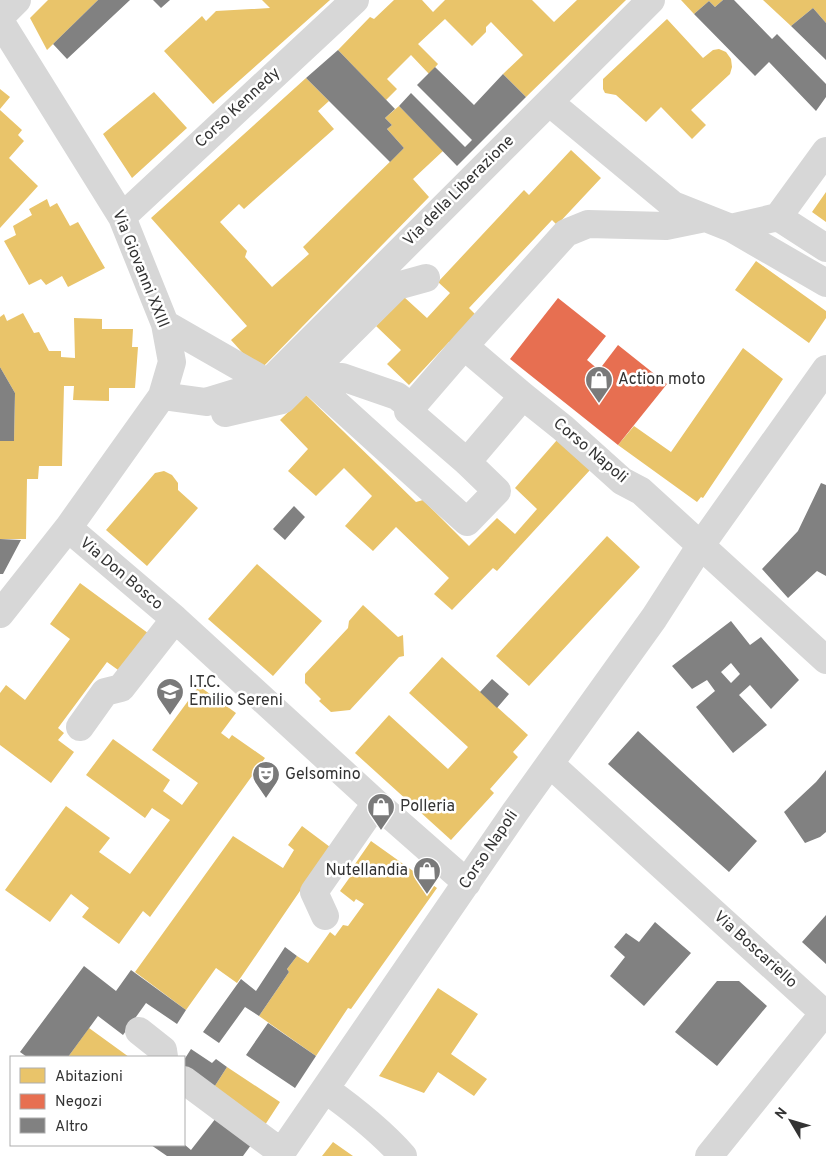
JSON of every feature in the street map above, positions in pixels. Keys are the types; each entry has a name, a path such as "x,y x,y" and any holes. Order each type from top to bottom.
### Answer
{"street":[{"path":"0,16 16,0"},
{"name":"Corso Kennedy","path":"122,217 354,0"},
{"name":"Via della Liberazione","path":"162,396 206,402 268,383 651,0"},
{"name":"Via Giovanni XXIII","path":"0,21 122,217 165,324 172,362 162,396 68,528 0,614"},
{"path":"549,102 673,205 731,228 826,283"},
{"path":"731,228 778,217 826,151"},
{"path":"778,217 826,248"},
{"path":"307,377 467,522 497,491 408,411 410,407 566,233 588,224 666,226 705,218"},
{"name":"Via della Liberazione","path":"206,402 219,414 282,400 397,286 426,278"},
{"path":"165,324 268,383"},
{"path":"464,346 523,396 466,462"},
{"name":"Corso Napoli","path":"280,1154 550,764 654,618 701,545 826,369"},
{"path":"307,377 342,377 397,396 410,407"},
{"name":"Corso Napoli","path":"523,396 563,428 622,481 641,491 701,545"},
{"path":"400,461 429,429"},
{"name":"Via Don Bosco","path":"68,528 175,619 376,804 467,883"},
{"path":"701,545 826,660"},
{"name":"Via Don Bosco","path":"80,727 106,692 121,688 132,676 175,619"},
{"name":"Via Boscariello","path":"550,764 824,1013 709,1156"},
{"path":"325,916 314,892 376,804"},
{"path":"139,1031 163,1050 164,1056"},
{"path":"185,1081 280,1154"},
{"path":"325,1090 355,1110 403,1156"}],"building: Abitazioni":[{"path":"48,0 98,0 47,50 30,18"},
{"path":"262,0 330,0 213,104 164,51 202,16 206,21 216,11 270,8"},
{"path":"394,0 422,0 433,12 445,0 532,0 554,22 577,0 626,0 526,97 503,74 523,55 491,22 486,27 486,32 472,46 445,19 418,44 438,64 429,74 411,55 387,79 397,89 386,100 338,50 370,17 374,19"},
{"path":"681,0 723,0 715,7 709,1 694,14"},
{"path":"763,0 826,0 826,23 813,8 791,26"},
{"path":"667,19 703,58 713,50 719,49 726,52 731,59 732,67 730,74 691,110 706,125 692,139 661,107 646,122 616,95 605,93 603,89 603,79"},
{"path":"306,78 329,101 318,111 334,129 244,209 239,204 220,222 247,251 245,257 272,287 309,254 303,247 404,148 387,129 392,125 385,118 399,106 443,151 413,179 429,197 259,371 231,340 247,326 151,218"},
{"path":"0,89 10,97 0,109"},
{"path":"154,92 187,128 132,178 103,134"},
{"path":"0,110 22,130 18,135 24,141 9,158 38,186 0,228"},
{"path":"571,150 601,178 557,225 552,220 469,308 479,318 453,346 449,342 409,385 387,364 401,350 376,326 404,297 427,318 450,293 438,282 524,190 529,195"},
{"path":"826,192 826,222 812,212"},
{"path":"47,199 50,207 57,203 70,226 78,222 105,268 68,287 62,276 46,285 41,279 29,285 4,241 16,235 13,226 32,215 29,209"},
{"path":"756,261 826,311 826,318 809,343 735,290"},
{"path":"23,313 34,333 39,332 49,351 61,351 61,357 75,358 74,318 102,319 102,329 133,329 132,347 138,347 135,388 109,388 109,401 73,400 74,386 64,386 62,466 39,466 38,479 27,479 26,539 0,539 0,441 14,441 15,393 0,367 0,317 4,314 7,321"},
{"path":"743,348 783,379 703,498 701,497 697,502 618,445 634,426 671,452"},
{"path":"306,395 416,502 423,500 469,546 497,518 515,534 537,509 515,488 557,440 590,470 497,571 493,568 452,610 434,594 449,578 396,527 373,551 345,526 372,496 344,468 316,496 288,471 308,449 280,420"},
{"path":"164,471 172,475 178,483 178,490 198,508 147,566 106,530 155,473"},
{"path":"607,536 640,567 529,686 496,656"},
{"path":"257,564 322,621 273,676 208,619"},
{"path":"80,583 156,639 125,675 107,662 58,728 64,733 58,740 74,752 51,783 0,745 0,693 6,685 25,700 70,639 50,624"},
{"path":"363,605 398,637 403,635 404,656 399,657 350,710 331,712 319,701 321,699 305,683 305,674 348,628 349,621"},
{"path":"442,657 528,735 513,752 518,757 490,789 494,793 451,840 355,753 389,715 448,769 468,747 409,693"},
{"path":"199,686 236,713 221,733 229,739 232,735 265,758 150,917 143,911 119,944 82,917 89,908 71,894 50,922 5,890 66,806 110,838 99,852 130,874 170,820 152,808 145,818 86,775 113,739 170,780 163,791 182,805 198,783 152,750"},
{"path":"302,826 330,847 237,983 216,968 186,1010 135,972 233,836 283,868 294,850 288,845"},
{"path":"371,841 437,888 351,1009 348,1008 316,1056 259,1016 289,972 287,969 297,956 308,963 330,932 335,936 343,925 348,926 364,904 356,899 354,902 340,891 355,870 353,867"},
{"path":"438,988 478,1014 451,1054 487,1079 474,1096 438,1072 424,1093 379,1076"},
{"path":"89,1028 128,1056 69,1056"},
{"path":"227,1067 280,1102 263,1128 211,1092"},
{"path":"333,1142 353,1156 322,1156"}],"building: Negozi":[{"path":"558,298 606,336 587,360 599,370 618,345 667,384 618,445 510,359"}],"building: Altro":[{"path":"98,0 130,0 67,59 53,44"},
{"path":"153,0 170,0 161,8"},
{"path":"723,0 734,0 772,39 777,34 826,84 826,97 816,111 769,62 755,76 694,14 709,1 715,7"},
{"path":"813,8 826,23 826,60 791,26"},
{"path":"338,50 395,109 385,118 392,125 387,129 404,148 390,162 306,78"},
{"path":"435,67 474,105 503,74 526,97 457,166 399,106 411,93 465,147 472,140 417,85"},
{"path":"0,367 15,393 14,441 0,441"},
{"path":"821,483 826,485 826,576 817,571 788,598 762,569 798,531"},
{"path":"294,506 305,517 285,540 273,529"},
{"path":"0,539 21,540 3,574 0,574"},
{"path":"731,621 750,645 761,637 799,680 771,709 750,685 739,695 767,725 733,753 696,707 715,691 707,680 692,689 672,666","holes":["731,663 740,674 731,683 721,672"]},
{"path":"492,679 509,694 497,708 480,692"},
{"path":"638,731 757,841 729,872 608,764"},
{"path":"826,770 826,832 820,837 805,843 784,812"},
{"path":"826,915 826,964 802,942"},
{"path":"655,922 691,953 644,1006 610,976 625,957 614,947 626,933 639,942"},
{"path":"285,947 297,956 287,969 289,972 259,1016 245,1007 219,1043 203,1032 241,979 256,991"},
{"path":"84,966 116,991 131,970 186,1010 177,1024 146,1003 123,1035 98,1016 69,1056 26,1056 20,1052"},
{"path":"717,981 739,981 767,1006 717,1066 675,1032"},
{"path":"268,1023 316,1056 295,1088 246,1055"},
{"path":"191,1049 212,1063 216,1059 227,1067 211,1092 185,1075 185,1058"},
{"path":"216,1118 251,1145 243,1156 167,1156 152,1146 185,1145 191,1150"}],"place":[{"name":"Action moto","path":"599,404"},
{"name":"I.T.C. Emilio Sereni","path":"170,716"},
{"name":"Gelsomino","path":"266,799"},
{"name":"Polleria","path":"381,831"},
{"name":"Nutellandia","path":"427,895"}]}
